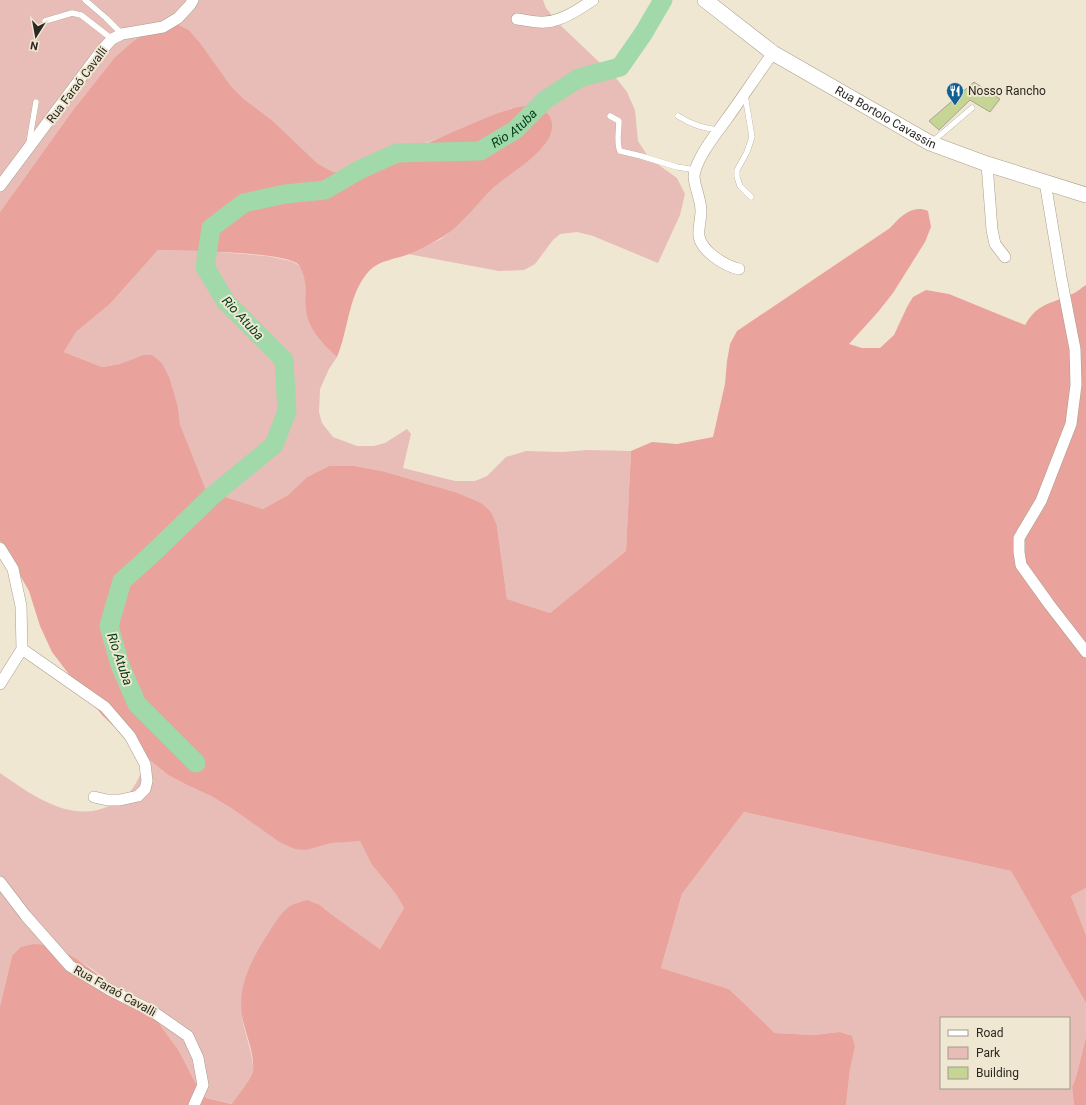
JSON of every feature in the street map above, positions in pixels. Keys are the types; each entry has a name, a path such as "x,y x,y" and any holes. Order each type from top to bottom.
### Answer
{"street":[{"name":"Rua Faraó Cavalli","path":"0,186 101,51 112,39 122,34 163,27 178,18 190,6 193,0"},
{"path":"517,19 545,22 555,21 569,15 593,0"},
{"name":"Rua Bortolo Cavassin","path":"705,0 773,53 930,143 987,164 1086,195"},
{"path":"739,269 731,267 714,256 701,244 698,234 701,212 700,197 694,175 700,160 719,130 773,53"},
{"path":"987,164 992,230 995,244 1005,257"},
{"path":"1045,182 1075,349 1076,385 1071,424 1041,501 1019,538 1019,552 1021,565 1086,652"},
{"path":"0,548 13,569 22,606 22,649 0,684"},
{"path":"22,649 105,707 130,736 145,764 147,781 145,789 138,796 120,800 107,800 94,797"},
{"name":"Rua Faraó Cavalli","path":"0,882 26,916 70,966 110,990 152,1011 188,1036 198,1058 203,1084 194,1105"}],"lane":[{"path":"85,0 122,34"},
{"path":"45,21 72,13 80,15 112,39"},
{"path":"745,94 752,137 748,152 737,170 737,177 740,186 751,198"},
{"path":"28,149 36,102"},
{"path":"930,143 972,108"},
{"path":"610,116 618,121 618,148 620,151 696,170"},
{"path":"678,116 691,124 704,129 719,130"}],"green space":[{"path":"0,0 543,0 546,8 557,22 616,78 627,92 635,110 638,141 649,158 677,178 685,194 680,215 658,263 593,236 577,232 560,234 553,240 535,264 524,270 499,271 408,254 441,239 454,228 494,186 544,146 532,107 512,108 495,114 466,128 420,145 377,166 360,172 342,174 331,171 317,163 273,121 244,99 231,86 189,30 175,23 147,32 132,42 115,57 73,110 0,212"},
{"path":"158,250 206,251 267,256 291,261 300,266 305,278 306,311 327,347 337,357 329,369 320,389 319,412 322,423 333,437 357,446 374,446 385,443 407,429 411,434 403,468 455,481 475,481 487,476 506,457 526,451 631,451 626,551 550,613 507,599 497,526 455,492 382,471 355,466 329,466 307,477 288,495 263,509 205,491 180,424 178,407 120,364 102,367 64,352 76,332 110,304"},
{"path":"147,758 168,775 211,796 231,808 279,842 307,850 332,843 360,840 372,865 395,893 404,908 380,949 320,905 241,1005 243,1023 251,1053 254,1072 233,1104 206,1098 196,1084 179,1051 158,1022 145,1010 92,969 61,950 12,956 0,1006 0,773 25,790 53,805 82,812 96,810 111,805 125,797 131,791"},
{"path":"744,812 1011,871 1086,1003 1086,1037 1072,1087 1074,1105 846,1105 850,1070 855,1047 839,1032 814,1035 775,1033 729,989 661,968 682,894"},
{"path":"1086,888 1086,935 1071,896"}],"shaded area":[{"path":"175,23 189,30 231,86 244,99 273,121 317,163 331,171 342,174 360,172 495,114 520,107 534,107 546,113 552,124 551,133 539,151 494,187 461,222 447,234 417,251 379,264 370,270 357,289 337,357 317,336 307,317 305,306 305,281 299,265 290,260 255,254 158,250 110,304 76,332 64,352 102,367 120,364 144,355 152,355 162,363 169,377 178,407 180,424 206,491 263,509 288,495 307,477 329,466 355,466 382,471 455,492 481,503 491,512 497,526 507,599 550,613 626,551 631,451 652,442 677,444 713,437 725,384 730,344 737,331 890,228 902,216 912,210 917,209 928,211 931,227 925,242 893,293 849,344 862,348 880,348 894,335 913,297 926,290 949,294 1025,325 1034,312 1039,308 1072,294 1086,285 1086,888 1071,896 1086,935 1086,1003 1011,871 744,812 682,894 661,968 729,989 775,1033 814,1035 839,1032 852,1036 855,1047 850,1070 846,1105 0,1105 0,1006 12,956 21,947 34,944 45,945 61,950 77,959 145,1010 158,1022 179,1051 196,1084 206,1098 232,1104 253,1071 252,1054 243,1021 241,1005 244,985 250,965 273,926 282,914 290,906 307,900 320,905 380,949 404,908 395,893 372,865 360,841 332,843 307,850 295,849 279,842 231,808 211,796 168,775 147,758 103,716 52,652 40,626 29,591 0,541 0,212 73,110 115,57 132,42 147,32"},
{"path":"1086,1037 1086,1105 1074,1105 1072,1087"}],"building":[{"name":"Nosso Rancho","path":"974,82 1000,99 990,112 970,100 939,130 929,121"}],"waterway":[{"name":"Rio Atuba","path":"196,763 137,704 120,665 109,626 122,581 212,496 274,445 287,411 284,360 226,302 205,267 211,228 244,203 285,194 325,190 361,169 397,153 480,151 515,130 545,100 579,78 620,67 643,34 663,0"}],"place":[{"name":"Nosso Rancho","path":"955,106"}]}
